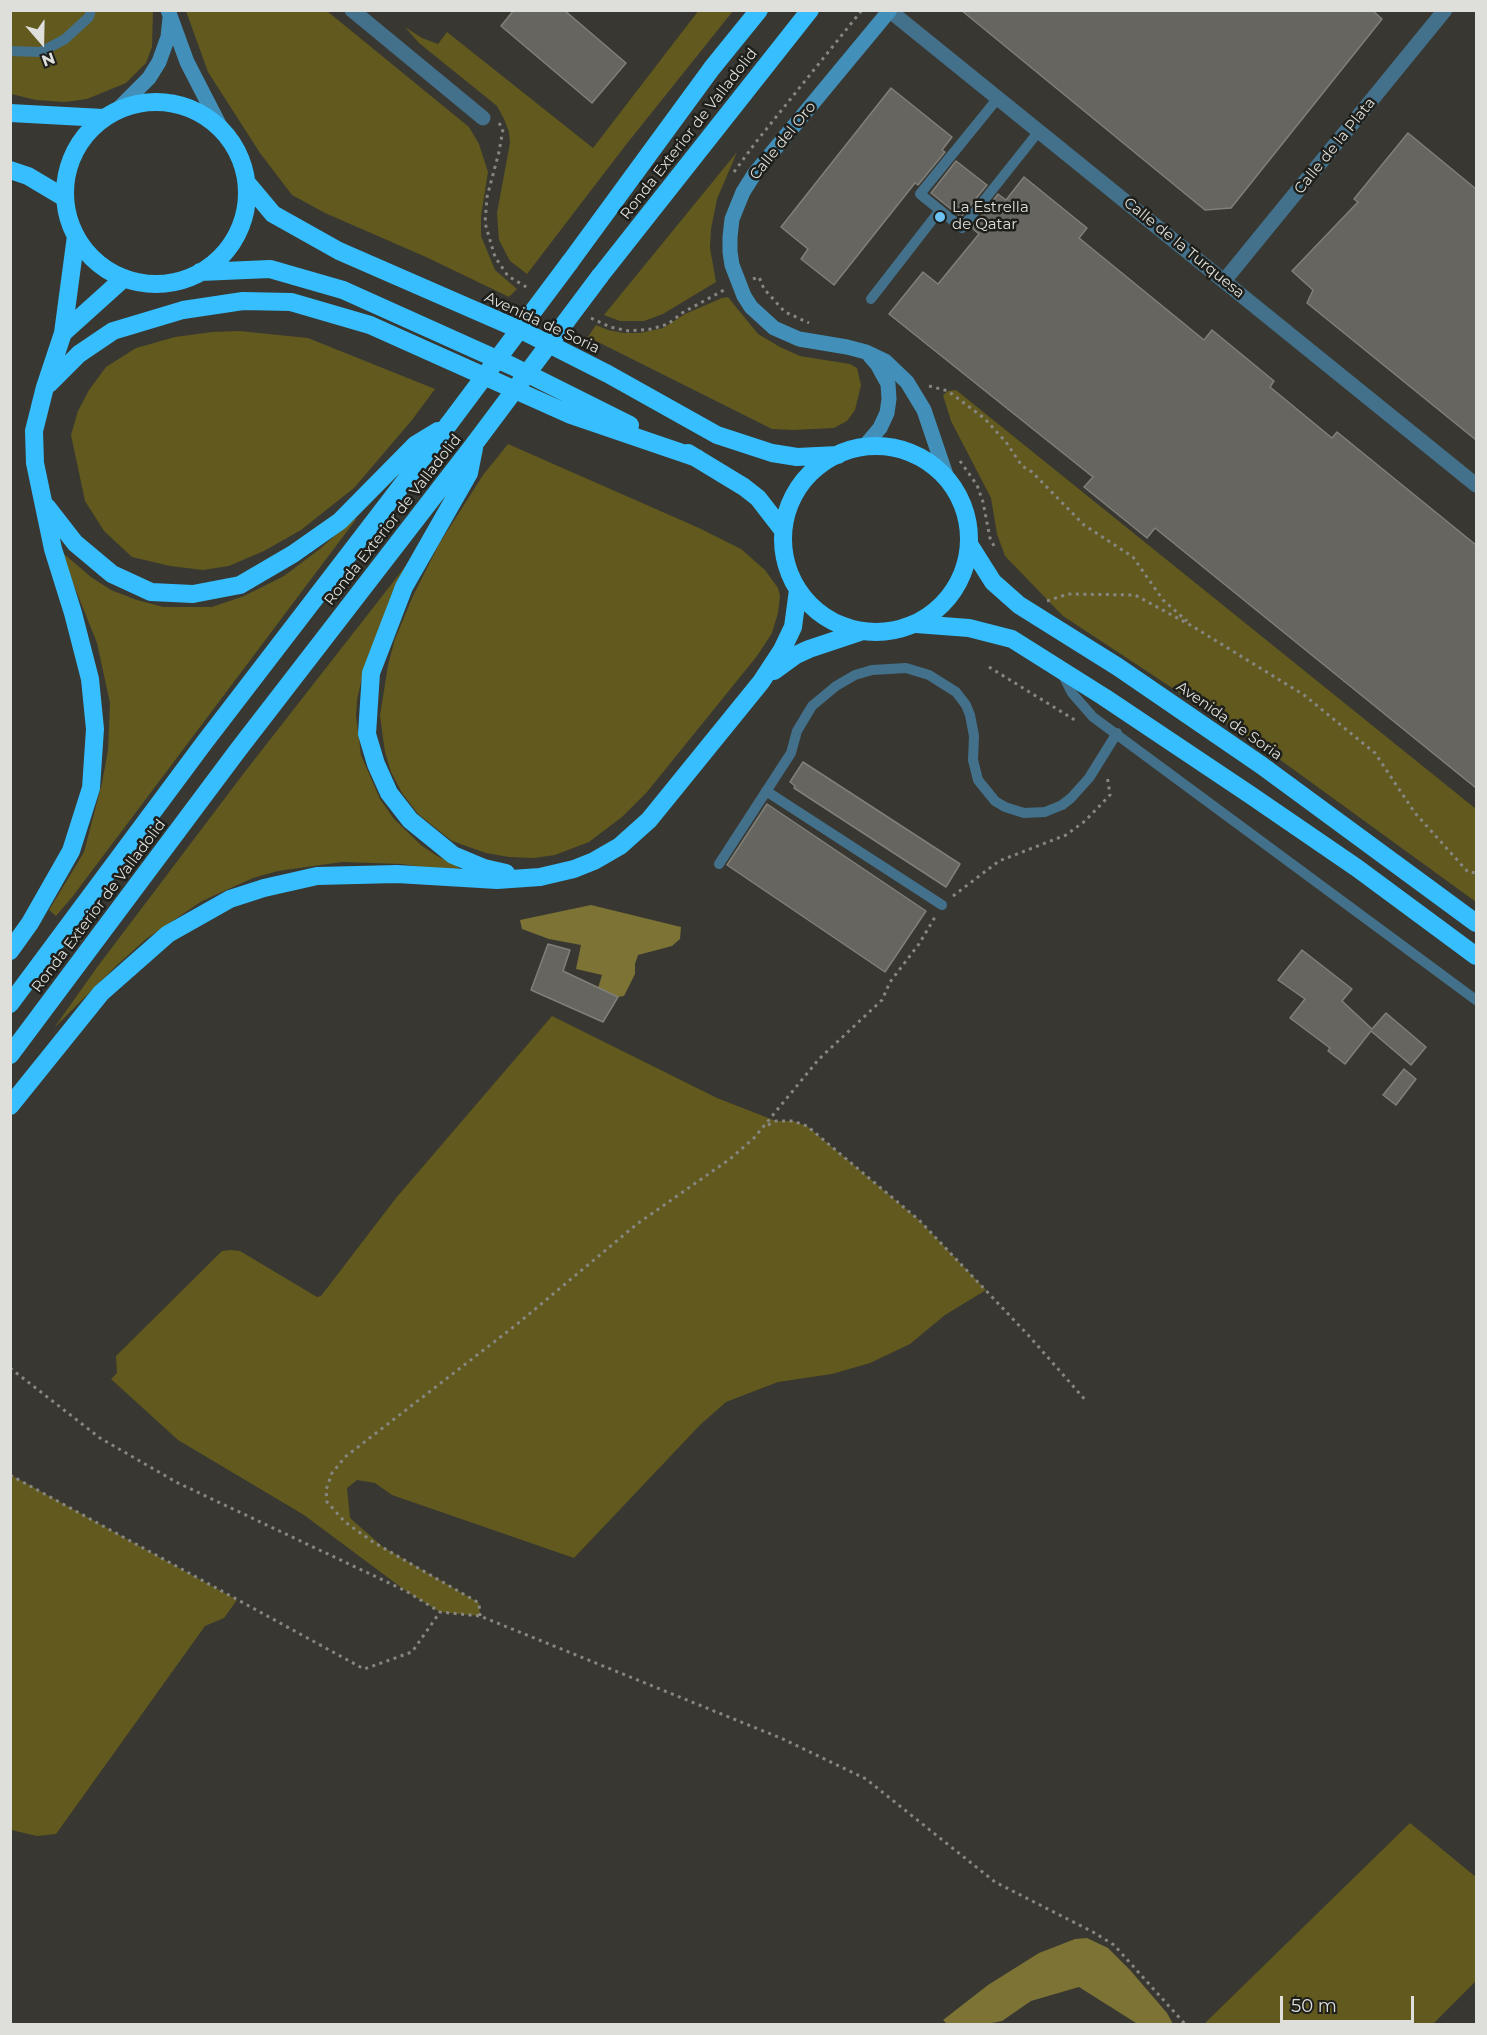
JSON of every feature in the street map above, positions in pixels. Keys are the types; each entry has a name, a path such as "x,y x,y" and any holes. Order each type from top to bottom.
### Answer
{"highway":[{"name":"Ronda Exterior de Valladolid","path":"10,1004 204,742 448,426 712,68 759,10"},
{"name":"Ronda Exterior de Valladolid","path":"10,1055 231,759 475,443 600,276 810,10"},
{"path":"10,113 59,117 110,114 137,104 169,103 189,108 206,116 233,143 241,159 247,183 245,210 237,235 215,262 200,272 176,281 158,283 124,278 109,271 96,261 76,236 65,198 67,175 75,152 89,132 110,114"},
{"path":"10,170 28,176 65,198"},
{"name":"Avenida de Soria","path":"247,183 273,214 339,251 527,333 608,374 717,435 772,453 797,457 838,455"},
{"path":"10,951 30,923 71,851 91,788 95,729 90,679 53,549 35,463 34,431 45,387 63,333 76,236"},
{"path":"200,272 270,270 343,290 512,366 698,458 758,498 782,530"},
{"path":"63,333 124,278"},
{"path":"45,387 79,354 113,331 183,310 243,302 291,302 370,325 571,415 698,458"},
{"path":"45,503 75,543 112,574 151,591 193,594 240,585 293,554 340,521 415,445 448,426"},
{"path":"475,443 469,473 404,587 371,673 367,734 376,764 389,793 410,820 431,839 453,855 484,868 540,877"},
{"path":"863,632 842,626 822,615 798,590 786,566 782,551 782,530 788,507 800,484 817,468 838,455 863,448 899,448 931,463 947,478 962,501 968,522 969,544 963,572 957,585 942,605 916,624"},
{"name":"Avenida de Soria","path":"969,544 993,582 1019,605 1118,667 1261,765 1476,922"},
{"path":"10,1106 101,993 168,934 230,899 264,888 317,876 397,874 497,880 540,877 574,869 620,846 649,820 761,682 782,650 793,627 798,590"},
{"path":"761,682 796,655 823,643 863,632 890,631 916,624 969,628 1012,639 1259,800 1476,956"}],"street":[{"path":"352,10 488,117"},
{"name":"Calle de la Plata","path":"1224,281 1445,10"},
{"name":"Calle de la Turquesa","path":"890,11 1476,485"},
{"name":"Calle del Oro","path":"890,11 755,173 743,192 732,219 730,237 732,265 739,284 752,307 774,328 799,339 866,352 885,361 908,382 924,410 947,478"},
{"path":"110,114 149,78 159,62 168,37 169,13"},
{"path":"169,13 187,62 222,130"},
{"path":"863,448 880,428 887,413 889,399 888,384 877,364 866,352"}],"lane":[{"path":"10,51 40,52 65,39 89,17 91,10"},
{"path":"998,98 920,194 962,228 1040,132"},
{"path":"870,299 940,210"},
{"path":"719,864 791,753 797,731 812,706 836,686 855,675 889,668 916,671 938,680 956,692 970,715 974,736 973,760 978,780 994,801 1024,813 1045,812 1062,805 1080,788 1117,734"},
{"path":"1060,670 1072,693 1093,717 1476,1000"},
{"path":"766,791 942,905"}],"path":[{"path":"488,117 503,129 500,152 487,197 485,223 495,257 501,266 508,276 529,288"},
{"path":"590,317 610,327 629,331 651,329 668,324 682,313 723,290"},
{"path":"929,386 948,391 984,418 1006,442 1022,466 1032,472 1084,525 1133,557 1163,600 1192,626"},
{"path":"1042,603 1068,594 1135,595 1192,626 1304,696 1375,753 1415,813 1468,872 1476,873"},
{"path":"989,667 1084,726"},
{"path":"480,1616 479,1603 373,1542 345,1522 327,1502 326,1490 332,1473 345,1456 516,1325 637,1224 730,1159 766,1126 819,1059 882,1000 890,982 919,945 942,905 999,861 1066,835 1085,821 1110,795 1107,772 1101,760"},
{"path":"766,1126 776,1121 793,1121 807,1126 919,1220 1030,1337 1087,1402"},
{"path":"10,1368 100,1438 177,1482 406,1591 440,1612 480,1616 783,1739 866,1779 995,1882 1114,1945 1185,2025"},
{"path":"10,1475 364,1670 412,1652 440,1612"}],"shaded area":[{"path":"699,10 733,11 527,274 510,261 499,240 497,213 510,143 504,119 497,106 419,43 405,27 422,38 438,44 447,32 593,148"},
{"path":"11,11 153,11 152,47 146,63 126,83 87,99 65,102 36,100 11,94"},
{"path":"186,11 327,11 469,127 479,144 488,172 481,216 481,236 495,270 517,289 509,297 426,257 325,213 292,195 260,153 208,72"},
{"path":"737,152 717,199 711,229 710,248 716,282 663,314 644,321 620,321 604,315"},
{"path":"728,297 758,334 780,347 800,356 850,364 857,368 861,385 855,410 847,421 834,428 772,429 588,337 596,325 624,333 640,333 663,328 685,314"},
{"path":"239,331 308,338 435,389 412,420 354,488 301,530 264,551 229,566 203,570 170,566 132,557 104,531 85,501 71,435 78,411 89,390 106,367 136,348 175,337"},
{"path":"956,390 1476,809 1476,902 1268,751 1063,616 1005,556 997,534 991,498 951,421 943,395 948,391"},
{"path":"508,444 699,528 741,549 765,570 778,588 780,596 772,633 757,656 647,792 622,817 589,842 555,855 534,858 486,853 452,841 418,814 402,793 391,772 385,752 380,716 388,665 395,639 412,598 439,544 483,475"},
{"path":"357,518 56,916 49,910 84,852 102,783 108,750 110,703 97,643 62,556 64,554 91,577 111,590 137,600 163,607 212,607 244,596 284,576"},
{"path":"408,563 368,656 361,682 356,716 361,755 380,799 394,819 422,846 457,865 461,872 401,864 342,862 278,871 253,878 202,901 146,939 54,1028 247,769"},
{"path":"591,905 681,927 680,939 672,946 638,955 635,974 624,996 618,997 598,988 602,975 576,969 581,945 549,939 522,929 520,920"},
{"path":"552,1016 717,1098 776,1121 793,1121 807,1126 919,1220 986,1290 945,1315 910,1344 870,1363 832,1374 778,1382 726,1402 700,1425 574,1558 392,1495 375,1483 357,1480 347,1488 350,1518 383,1547 479,1603 480,1616 440,1612 406,1591 304,1515 178,1440 111,1379 117,1373 116,1356 222,1251 240,1251 317,1297 321,1296 396,1198"},
{"path":"11,1475 237,1600 224,1618 205,1626 56,1834 37,1836 11,1830"},
{"path":"1410,1823 1476,1877 1476,1981 1433,2024 1204,2024"},
{"path":"1087,1938 1108,1948 1130,1970 1167,2013 1173,2024 1136,2023 1079,1987 1031,2001 1002,2021 987,2024 947,2024 943,2020 988,1985 1039,1953 1075,1939"}],"building":[{"path":"514,10 564,10 626,63 592,103 501,26"},
{"path":"961,10 1372,10 1382,19 1231,208 1205,210"},
{"path":"891,88 952,137 942,150 945,152 918,185 915,183 834,285 801,259 808,249 781,227"},
{"path":"1408,133 1476,189 1476,440 1307,303 1313,290 1292,271 1358,202 1354,199"},
{"path":"956,161 987,185 961,217 931,193"},
{"path":"1024,177 1087,228 1079,238 1204,340 1212,330 1274,381 1270,387 1332,438 1337,432 1476,545 1476,788 1155,528 1147,538 1084,487 1093,477 889,314 923,272 938,284 979,234 972,228 998,194 1006,200"},
{"path":"803,762 960,864 946,887 794,788 795,786 790,782"},
{"path":"767,804 926,911 885,972 727,865"},
{"path":"548,944 570,950 563,971 618,997 603,1022 531,990"},
{"path":"1302,950 1352,989 1342,1001 1372,1029 1386,1013 1426,1047 1411,1065 1371,1031 1345,1064 1328,1051 1330,1048 1290,1018 1305,999 1278,980"},
{"path":"1404,1069 1416,1079 1396,1105 1383,1095"}],"place":[{"name":"La Estrella de Qatar","path":"940,217"}]}
